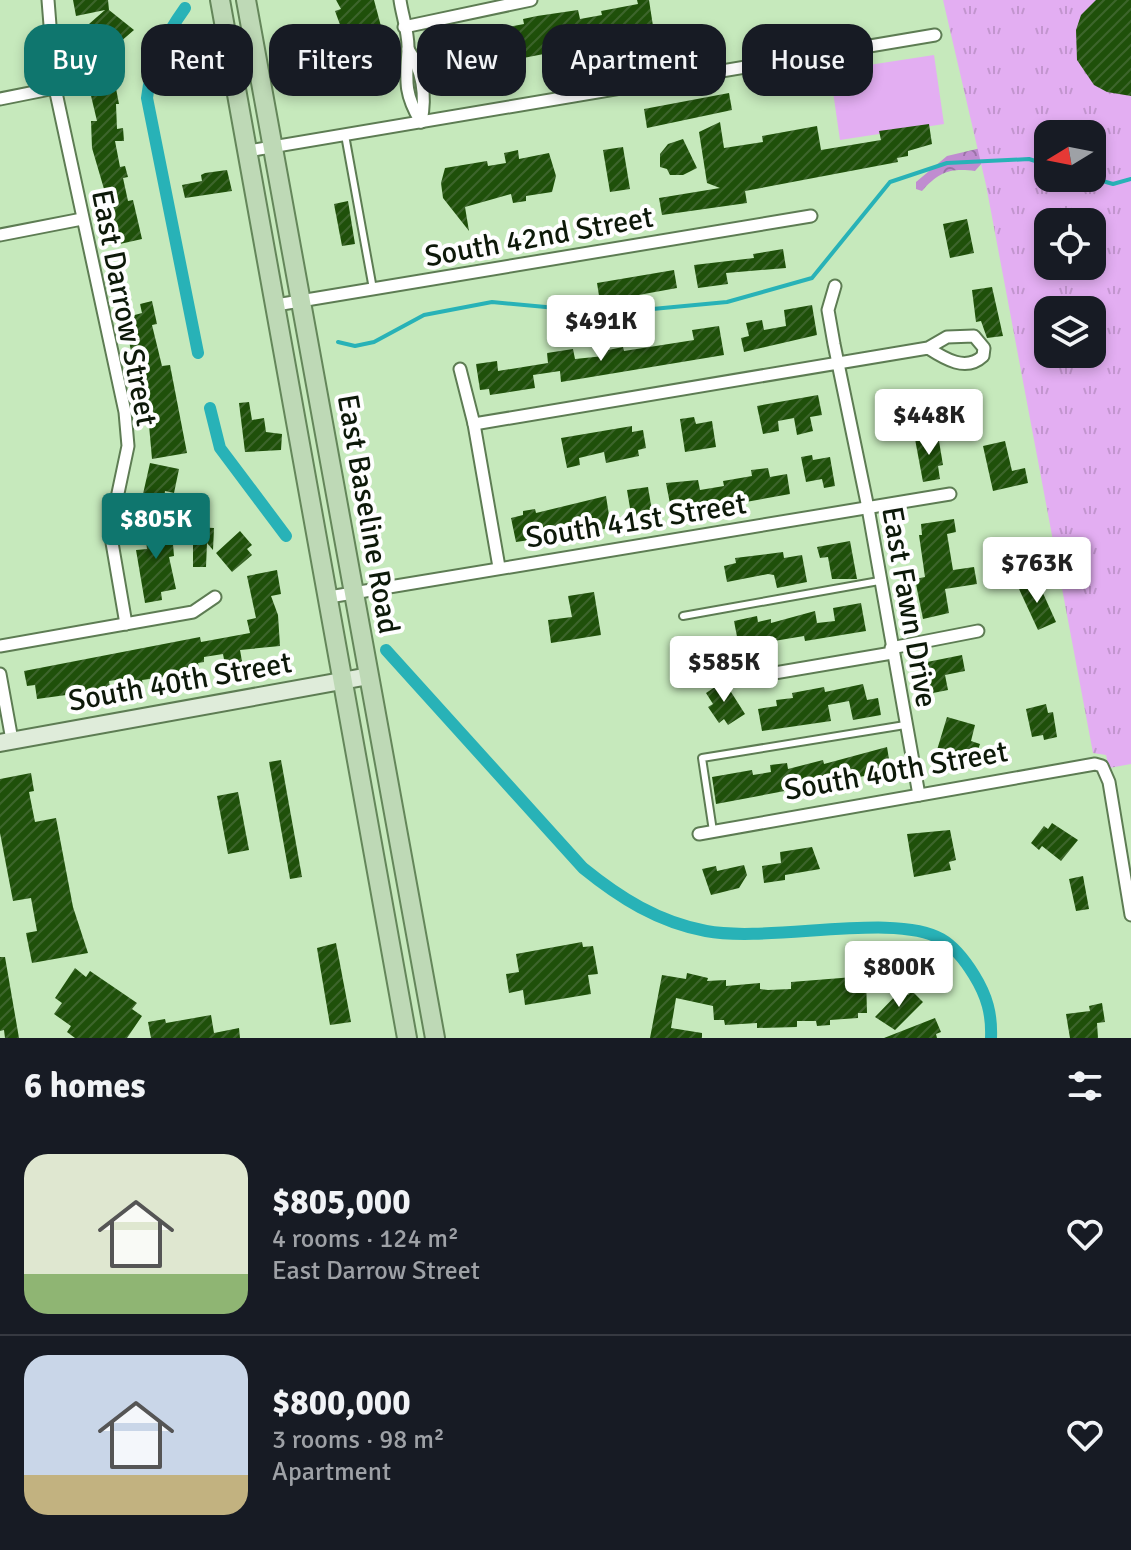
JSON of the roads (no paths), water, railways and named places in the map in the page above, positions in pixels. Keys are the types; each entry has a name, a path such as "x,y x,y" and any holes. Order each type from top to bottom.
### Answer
{"main road":[{"name":"East Baseline Road","path":"220,0 407,1038"},
{"name":"East Baseline Road","path":"246,0 435,1038"},
{"name":"South 40th Street","path":"6,742 369,676"},
{"path":"387,920 413,918"}],"street":[{"name":"East Darrow Street","path":"48,0 50,24"},
{"path":"400,0 408,49 417,68"},
{"path":"404,27 531,0"},
{"path":"248,151 935,35"},
{"path":"408,49 405,74 411,105 421,122"},
{"path":"405,74 417,72"},
{"path":"0,99 24,94"},
{"name":"East Darrow Street","path":"57,96 125,412 128,446 110,531 126,624"},
{"path":"421,122 423,96"},
{"name":"South 42nd Street","path":"276,305 811,216"},
{"path":"0,235 82,219"},
{"name":"East Fawn Drive","path":"835,286 828,310 868,508 919,795"},
{"path":"474,424 928,348"},
{"path":"460,369 474,424 499,567"},
{"name":"South 41st Street","path":"329,597 950,494"},
{"path":"0,646 193,612 215,597"},
{"path":"757,676 892,651 978,631"},
{"path":"0,674 6,742"},
{"name":"South 40th Street","path":"699,834 1095,764 1102,766 1109,782 1131,915"}],"lane":[{"path":"345,135 373,289"},
{"path":"683,616 879,581"},
{"path":"714,831 702,758 905,725"}],"waterway":[{"path":"185,8 160,50 147,98 198,353"},
{"path":"338,342 355,346 374,342 424,315 492,302 610,313 727,302 812,278 890,182 947,163 1034,161"},
{"path":"1106,182 1113,184 1131,179"},
{"path":"210,408 220,448 286,536"},
{"path":"386,650 583,868 626,899 672,922 732,934 863,928 921,931 951,946 971,970 985,998 991,1021 991,1038"}]}
